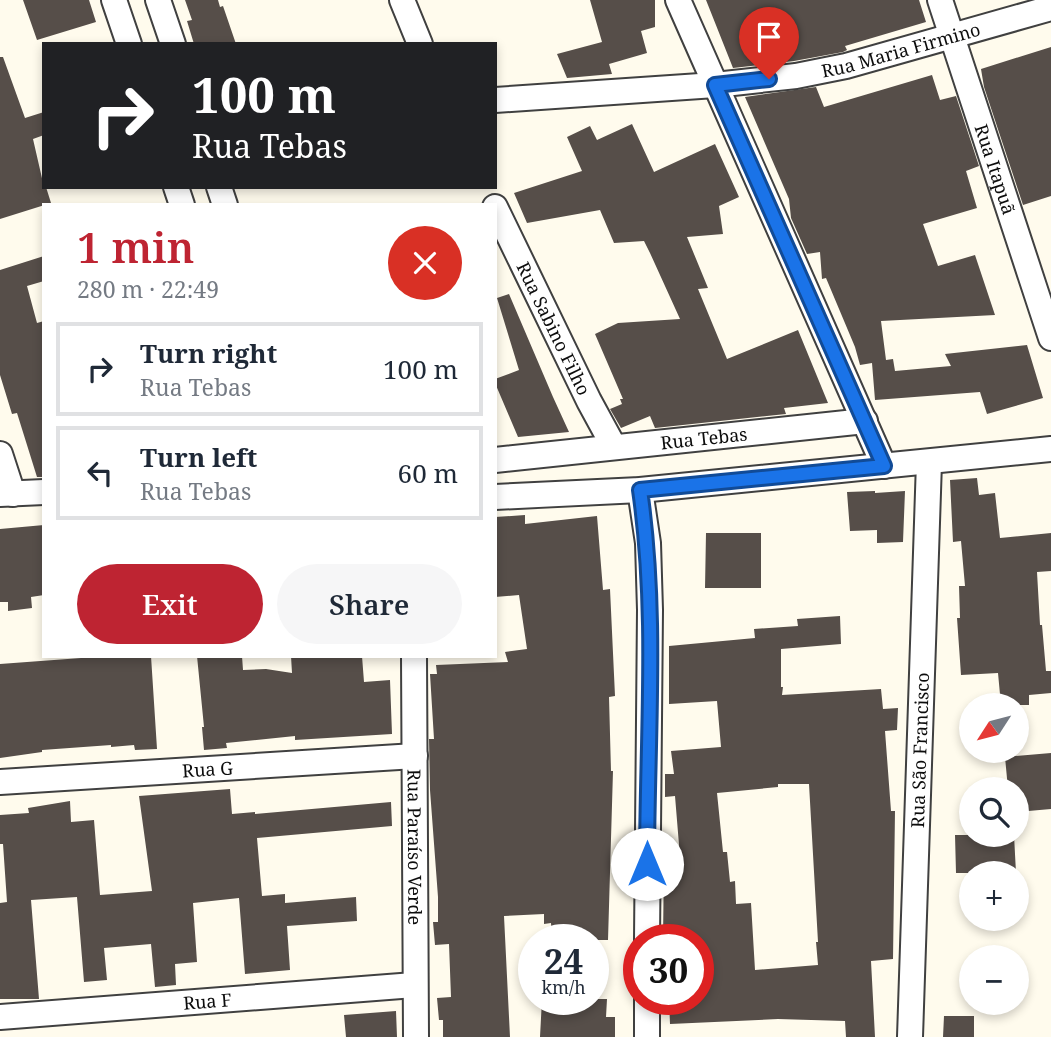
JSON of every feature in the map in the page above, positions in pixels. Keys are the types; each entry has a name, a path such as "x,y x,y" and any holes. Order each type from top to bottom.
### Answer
{"street":[{"path":"114,0 128,42"},
{"path":"159,0 172,42"},
{"path":"402,0 419,42"},
{"path":"678,0 884,466"},
{"name":"Rua Itapuã","path":"940,0 1051,338"},
{"name":"Rua Maria Firmino","path":"497,100 715,85 796,76 846,66 1051,8"},
{"name":"Rua Sabino Filho","path":"497,210 614,447"},
{"name":"Rua Tebas","path":"497,460 865,421"},
{"path":"497,497 640,490 1051,449"},
{"path":"0,454 6,494 42,492"},
{"name":"Rua São Francisco","path":"910,1037 929,462"},
{"path":"640,490 648,543 650,610 647,924"},
{"name":"Rua Paraíso Verde","path":"414,658 416,1037"},
{"name":"Rua G","path":"0,782 415,756"},
{"name":"Rua F","path":"0,1017 414,985"},
{"path":"647,1015 647,1037"}],"building":[{"path":"23,0 89,0 96,22 37,40"},
{"path":"185,0 218,0 220,7 223,6 235,42 193,42 187,21 192,20"},
{"path":"590,0 655,0 655,27 641,31 647,53 609,64 612,74 567,78 557,54 602,42"},
{"path":"706,0 919,0 926,22 845,46 847,50 843,52 733,68"},
{"path":"1051,47 1051,196 1023,205 984,87 981,69"},
{"path":"0,57 3,57 25,118 42,113 42,136 33,139 42,189 47,189 51,203 42,203 42,206 0,219"},
{"path":"932,75 940,100 956,96 979,166 966,171 977,208 923,224 938,266 975,255 995,315 881,321 886,360 893,359 895,371 951,366 945,354 1027,345 1043,398 987,414 980,392 875,400 872,363 860,365 826,278 822,279 820,252 807,254 791,218 789,199 745,97 816,87 824,107"},
{"path":"632,124 654,172 715,144 739,197 719,206 723,234 687,237 708,288 698,289 727,359 798,330 828,403 784,408 786,414 655,428 650,416 621,428 610,409 622,404 620,399 623,399 595,334 618,323 680,319 650,253 644,241 614,243 600,210 527,223 514,193 582,171 567,137 590,126 597,140"},
{"path":"42,257 42,282 27,286 37,323 42,322 42,477 37,477 17,413 12,414 0,375 0,270"},
{"path":"509,294 569,432 518,437 497,388 497,378 519,370 497,298"},
{"path":"977,478 979,495 995,493 1000,538 1051,533 1051,571 1037,572 1040,625 1046,671 1051,671 1051,693 1000,693 998,673 961,675 957,618 960,618 959,586 965,586 961,541 953,542 950,480"},
{"path":"905,491 903,542 877,543 877,530 850,531 847,492"},
{"path":"525,515 525,524 597,516 603,590 610,589 615,696 609,697 613,771 608,924 544,924 544,914 504,916 510,1037 443,1037 443,1020 439,1020 437,998 451,997 449,944 435,945 433,922 438,922 438,897 430,790 429,739 434,739 430,674 437,674 436,665 508,662 505,652 527,649 519,595 497,597 497,517"},
{"path":"42,525 42,595 31,597 32,608 8,611 8,602 0,602 0,529"},
{"path":"706,533 761,533 761,588 705,588"},
{"path":"840,616 841,644 781,649 782,695 881,689 883,709 898,708 897,730 885,731 891,811 895,811 893,959 871,961 875,1037 846,1037 845,1021 778,1019 670,1024 670,1015 714,1015 714,924 663,924 664,858 680,857 675,796 665,797 665,774 674,774 671,751 721,747 717,701 669,704 669,646 755,638 754,629 798,626 797,619","holes":["778,784 809,784 818,965 755,970 751,903 736,904 735,881 730,882 727,852 723,852 717,793 778,787"]},
{"path":"81,658 151,658 157,749 135,750 134,745 111,745 42,750 0,758 0,664"},
{"path":"197,658 242,658 243,670 266,669 292,673 291,658 362,658 364,682 390,680 392,734 295,740 295,736 226,743 227,748 204,750"},
{"path":"1051,753 1051,809 1029,811 1029,777 1007,777 1006,763 1029,763 1029,755"},
{"path":"230,789 232,814 391,802 392,826 257,838 262,896 285,894 285,903 356,897 357,921 287,926 290,970 245,974 239,898 193,903 197,962 175,964 176,985 155,987 151,944 104,948 107,980 84,982 77,897 31,900 39,999 0,999 0,903 7,902 3,844 0,844 0,815 29,813 28,808 70,801 71,822 94,820 100,895 152,891 139,796"},
{"path":"955,835 959,835 959,847 1015,847 1015,861 959,861 959,873 956,873"},
{"path":"396,1011 397,1037 346,1037 344,1015"},
{"path":"541,1015 615,1017 615,1037 540,1037"},
{"path":"944,1016 974,1016 974,1037 943,1037"}],"route":[{"path":"647,864 650,610 648,543 640,490 884,466 715,85 769,79"}]}
